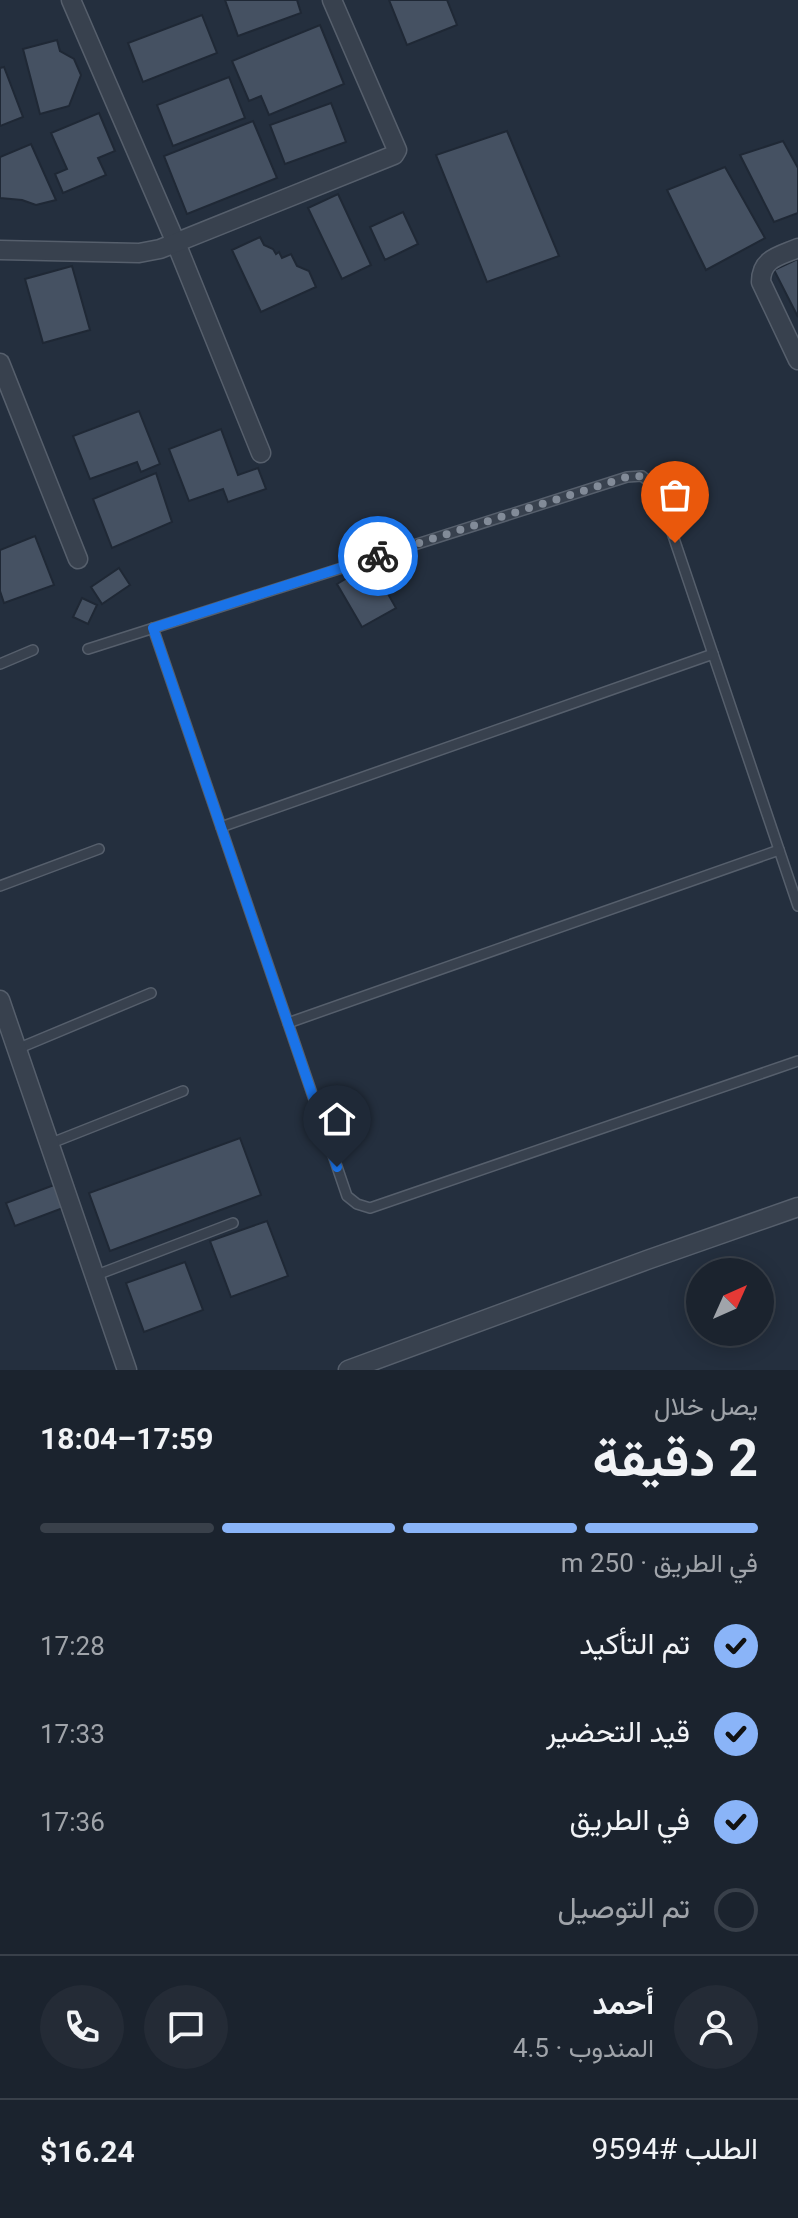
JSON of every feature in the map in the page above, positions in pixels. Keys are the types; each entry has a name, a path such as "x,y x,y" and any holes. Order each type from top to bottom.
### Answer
{"street":[{"path":"71,0 176,243 261,453"},
{"path":"0,250 139,253 176,243 391,157 396,152 332,0"},
{"path":"798,248 766,262 761,271 761,282 798,360"},
{"path":"0,363 78,559"},
{"path":"0,1000 127,1370"},
{"path":"348,1370 798,1207"}],"lane":[{"path":"88,649 627,477 642,476 657,488 798,906"},
{"path":"153,628 347,1196 357,1204 370,1208 798,1061"},
{"path":"0,664 33,650"},
{"path":"221,827 713,654"},
{"path":"0,886 99,849"},
{"path":"288,1023 779,850"},
{"path":"17,1049 151,993"},
{"path":"49,1144 183,1091"},
{"path":"94,1276 233,1223"}],"building":[{"path":"225,0 297,0 301,13 238,36"},
{"path":"389,0 447,0 457,25 407,45"},
{"path":"202,15 217,53 143,82 128,43"},
{"path":"320,25 344,84 269,115 261,96 249,101 232,61"},
{"path":"57,40 60,51 74,59 81,75 69,106 40,114 23,49"},
{"path":"4,67 23,117 0,126 0,68"},
{"path":"229,77 245,118 173,146 157,105"},
{"path":"331,103 346,142 285,164 270,125"},
{"path":"99,113 115,151 98,158 106,175 63,193 55,174 67,169 51,133"},
{"path":"253,121 277,178 187,214 164,156"},
{"path":"507,131 559,256 487,282 436,155"},
{"path":"783,141 798,168 798,213 774,222 740,155"},
{"path":"31,144 56,200 36,205 0,198 0,157"},
{"path":"725,167 765,238 706,270 667,190"},
{"path":"338,194 371,265 342,279 308,208"},
{"path":"403,212 418,244 385,260 370,227"},
{"path":"260,237 264,245 276,254 279,252 282,258 291,254 297,266 309,271 316,287 261,312 232,250"},
{"path":"798,259 798,317 774,270"},
{"path":"72,266 90,330 43,343 25,279"},
{"path":"139,411 160,464 141,472 137,462 90,479 73,436"},
{"path":"221,429 238,475 258,468 266,489 228,502 223,489 189,501 169,449"},
{"path":"156,473 172,522 112,548 93,499"},
{"path":"35,536 54,585 4,603 0,591 0,550"},
{"path":"371,564 396,608 362,627 337,584"},
{"path":"119,568 130,585 102,604 91,587"},
{"path":"82,598 97,605 88,624 73,617"},
{"path":"240,1138 261,1195 110,1251 89,1193"},
{"path":"54,1185 63,1208 15,1226 6,1203"},
{"path":"267,1221 288,1276 231,1297 210,1241"},
{"path":"185,1262 203,1310 144,1332 126,1283"}],"way so far":[{"path":"378,556 627,477 642,476 657,488 675,543"}],"route":[{"path":"337,1167 153,628 378,556"}]}
